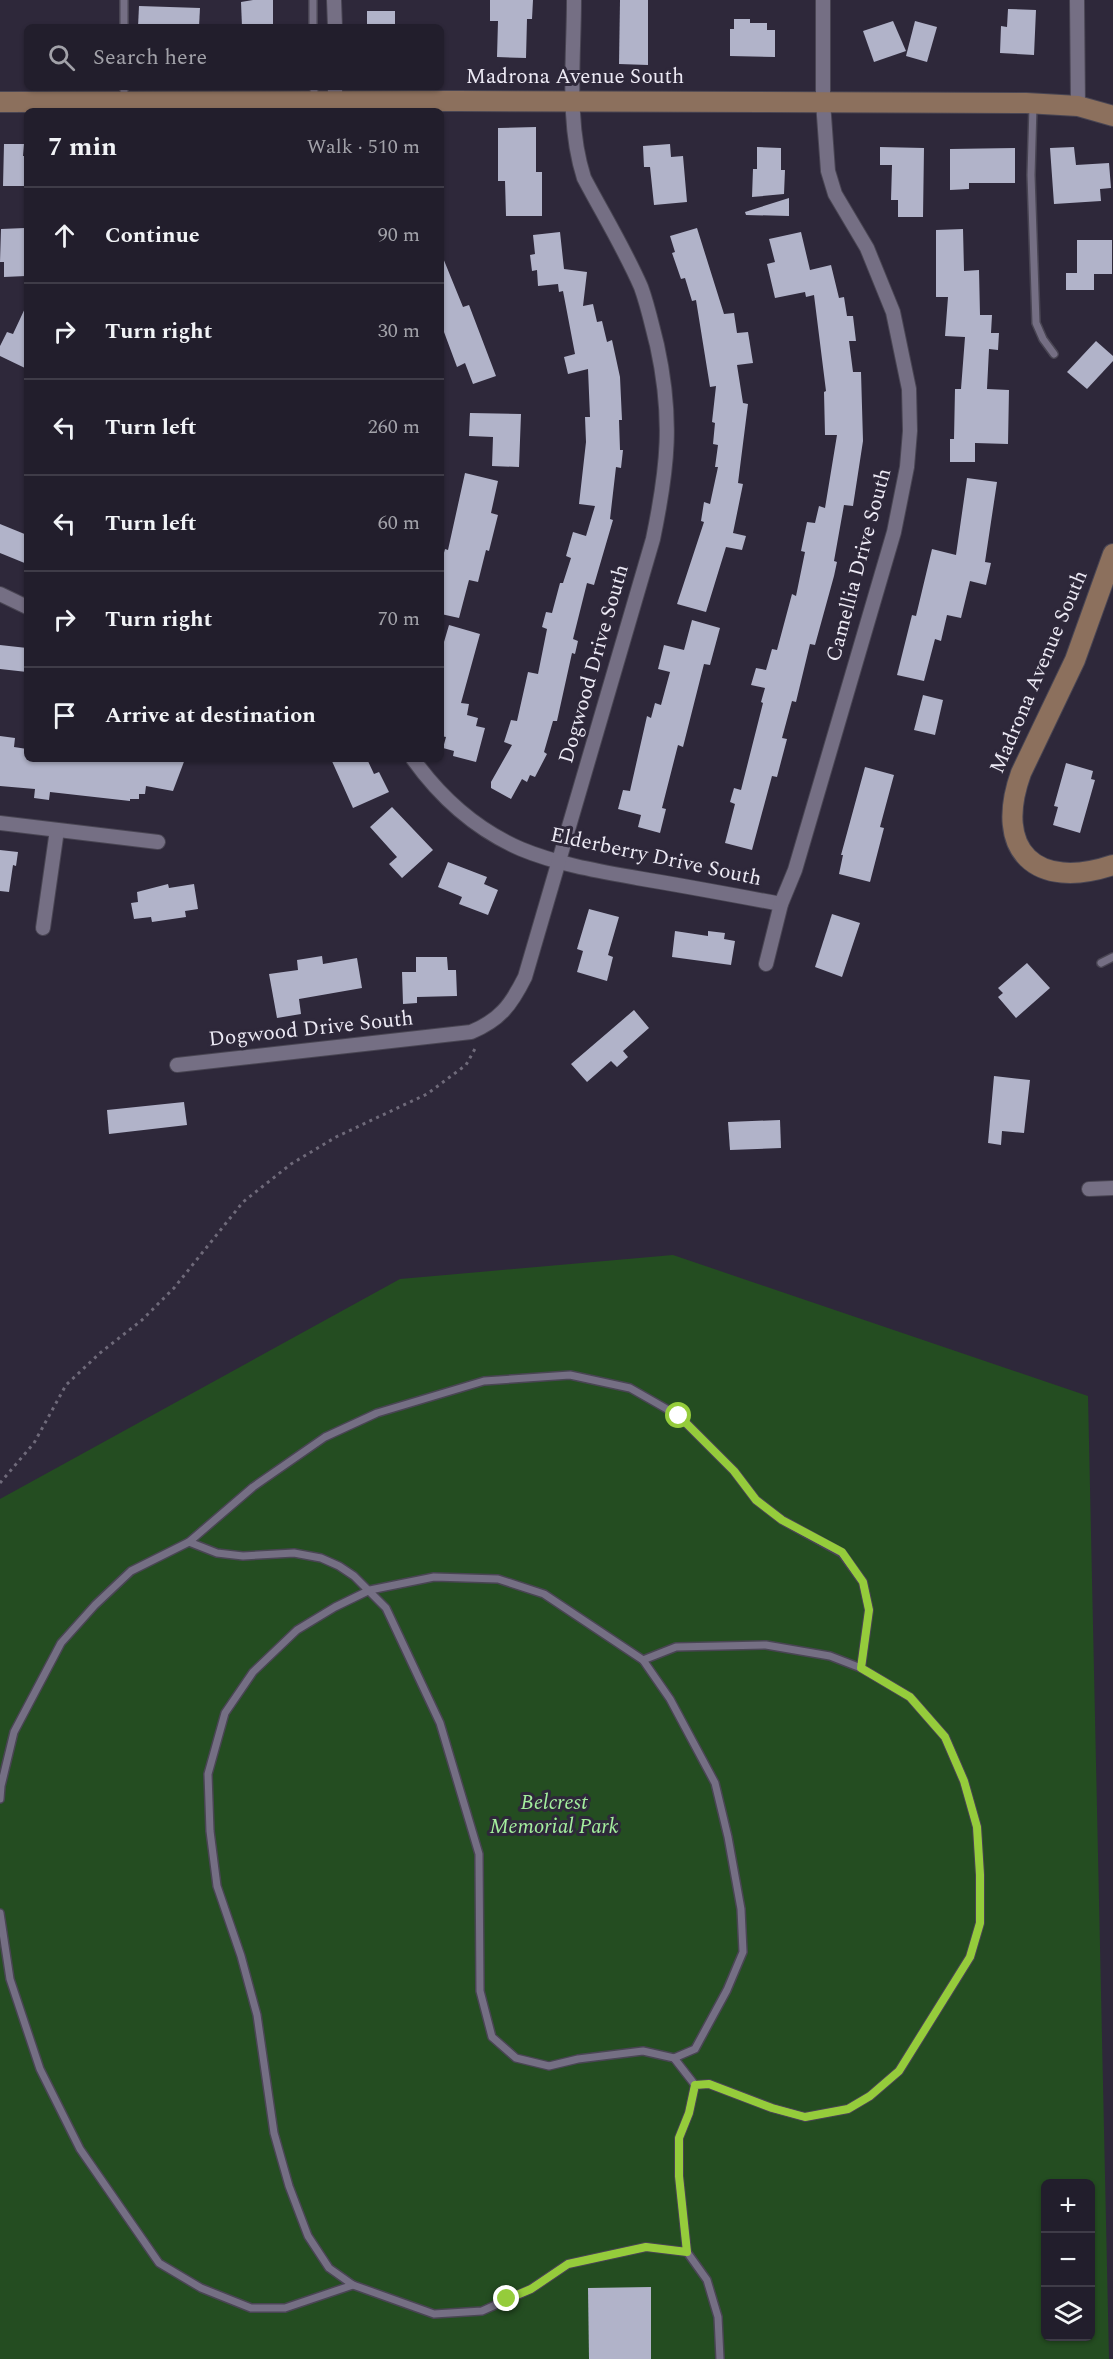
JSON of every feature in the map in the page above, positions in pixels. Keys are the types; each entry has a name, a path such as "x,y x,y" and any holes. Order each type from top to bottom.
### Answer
{"main road":[{"name":"Madrona Avenue South","path":"0,102 124,95 166,107 314,95 335,100 1034,104 1078,106 1113,116"},
{"name":"Madrona Avenue South","path":"1113,554 1075,660 1021,773 1014,793 1012,818 1016,841 1023,854 1033,864 1044,870 1076,874 1113,866"}],"street":[{"path":"334,0 334,24"},
{"name":"Dogwood Drive South","path":"177,1065 471,1032 489,1025 514,999 525,977 653,539 663,489 668,442 665,382 651,319 641,289 584,178 578,161 574,101 574,0"},
{"name":"Camellia Drive South","path":"766,964 781,904 795,870 894,532 907,467 910,431 909,390 893,312 867,248 835,194 828,171 823,102 824,0"},
{"path":"1077,0 1078,106"},
{"path":"0,594 24,606"},
{"name":"Elderberry Drive South","path":"415,762 429,782 458,809 486,830 522,849 609,873 781,904"},
{"path":"0,823 158,842"},
{"path":"43,928 57,830"},
{"path":"1089,1189 1113,1188"}],"lane":[{"path":"124,0 124,24"},
{"path":"313,0 313,24"},
{"path":"1034,104 1031,175 1036,323 1043,339 1054,354"},
{"path":"1101,963 1113,957"},
{"path":"0,1799 14,1732 61,1643 95,1605 131,1571 189,1542 253,1487 325,1437 377,1413 484,1381 570,1375 630,1388 679,1416 734,1471 756,1500 782,1520 842,1552 863,1582 869,1610 861,1668"},
{"path":"189,1542 217,1553 243,1556 294,1553 321,1558 339,1566 370,1590 386,1608 440,1724 479,1854 480,1991 492,2037 516,2058 549,2066 643,2052 674,2058 695,2049 727,1990 743,1952 741,1909 728,1837 715,1783 670,1699 643,1660 544,1594 498,1580 434,1577 370,1590 335,1607 297,1630 253,1672 225,1713 208,1774 210,1832 218,1886 257,2014 274,2133 289,2186 308,2236 329,2268 353,2285 434,2314 482,2311 531,2289 568,2264 646,2247 687,2252"},
{"path":"643,1660 676,1647 766,1645 830,1656 861,1668 910,1697 945,1737 964,1781 977,1827 980,1923 970,1957 899,2071 870,2096 848,2109 805,2117 772,2108 709,2084 695,2085"},
{"path":"0,1913 10,1979 40,2069 80,2149 159,2263 201,2288 251,2308 285,2308 353,2285"},
{"path":"674,2058 695,2085 689,2113 679,2138 679,2176 687,2252 707,2280 718,2316 720,2359"}],"path":[{"path":"0,1483 34,1443 66,1385 100,1353 142,1320 174,1288 243,1202 291,1164 336,1137 427,1094 466,1065 489,1025"}],"green space":[{"name":"Belcrest Memorial Park","path":"673,1255 1088,1396 1109,2359 0,2359 0,1499 400,1279"}],"building":[{"path":"273,0 273,24 242,24 241,2"},
{"path":"490,0 533,0 532,19 527,19 526,58 497,57 498,21 490,21"},
{"path":"620,0 648,0 648,65 619,64"},
{"path":"139,6 200,8 199,24 138,24"},
{"path":"1008,9 1036,10 1034,55 1000,53 1001,26 1007,27"},
{"path":"367,11 395,11 395,24 367,24"},
{"path":"734,19 750,19 750,23 767,23 767,30 775,30 775,57 730,56 730,29 734,29"},
{"path":"893,21 906,51 874,62 863,31"},
{"path":"915,21 937,27 927,62 906,56"},
{"path":"536,127 536,172 542,172 542,216 506,216 505,181 498,181 498,128"},
{"path":"4,144 24,144 24,186 3,186"},
{"path":"670,144 671,157 683,156 687,202 654,205 650,167 644,167 643,146"},
{"path":"757,147 781,148 781,170 785,170 784,194 752,197 753,169 757,169"},
{"path":"880,147 924,148 923,217 898,217 898,200 891,200 892,165 880,165"},
{"path":"1074,147 1076,165 1109,163 1111,188 1100,189 1101,201 1054,204 1050,148"},
{"path":"1015,148 1015,183 969,183 969,189 950,190 950,149"},
{"path":"789,198 789,216 746,215 745,212"},
{"path":"24,228 24,276 4,277 4,262 0,262 1,229"},
{"path":"697,228 724,314 734,313 737,333 748,332 753,363 737,365 743,403 748,404 738,483 743,484 733,533 746,536 742,550 726,547 706,612 677,604 704,522 701,521 704,502 710,504 718,467 715,467 718,445 713,444 715,423 712,422 716,386 710,387 696,300 692,301 685,278 681,279 672,253 675,252 670,236"},
{"path":"963,229 964,271 979,270 980,315 992,315 991,333 999,333 998,350 989,349 987,389 1009,390 1008,444 975,443 975,462 950,462 950,439 954,439 955,389 961,389 965,337 945,336 948,297 936,297 936,230"},
{"path":"560,232 564,269 587,272 583,306 593,304 597,322 602,321 607,342 612,340 620,377 622,420 619,420 620,450 623,450 621,468 616,467 610,519 613,520 594,585 587,583 573,639 578,641 575,654 572,653 557,721 553,721 544,752 547,754 535,777 530,775 527,782 522,779 511,799 491,788 491,782 512,745 504,742 511,720 517,721 528,672 538,674 547,629 542,627 546,612 552,613 560,583 563,583 571,558 566,556 573,532 586,536 595,506 579,504 586,442 585,417 590,417 588,369 568,374 564,357 575,354 563,291 559,292 558,284 538,286 537,270 532,271 530,255 535,254 533,235"},
{"path":"801,232 810,270 831,265 839,298 844,297 847,316 853,316 856,341 849,341 853,372 861,372 863,441 853,506 844,505 834,561 837,562 834,576 815,645 810,644 796,702 792,701 782,738 787,739 777,777 772,776 752,850 725,843 735,804 730,802 734,788 741,790 763,703 761,702 765,688 751,685 756,668 766,670 772,649 777,650 792,594 796,596 805,552 801,551 807,522 815,523 819,506 825,508 837,435 825,435 824,392 826,391 814,295 806,297 805,292 775,298 767,264 775,262 769,239"},
{"path":"1077,240 1112,240 1112,274 1094,274 1094,290 1066,290 1066,273 1077,273"},
{"path":"444,260 463,307 469,305 496,376 473,384 465,363 457,367 444,332"},
{"path":"24,310 24,368 0,356 0,346 7,332 13,334"},
{"path":"1096,341 1113,356 1113,361 1087,389 1067,372"},
{"path":"470,413 521,414 519,467 492,466 493,437 469,436"},
{"path":"465,473 498,481 491,513 498,515 489,551 486,550 478,582 469,580 459,618 444,615 444,553 445,549 448,550"},
{"path":"967,478 997,482 985,562 991,563 986,585 970,581 961,618 947,615 941,641 935,639 924,681 897,675 912,615 916,616 932,549 956,555"},
{"path":"0,524 24,534 24,563 0,553"},
{"path":"692,620 720,628 710,665 704,664 683,747 678,745 662,808 666,809 660,833 638,827 641,815 618,809 623,790 630,791 647,716 651,718 655,703 661,705 670,672 658,669 664,645 684,650"},
{"path":"449,625 480,634 461,703 469,704 467,715 478,718 476,726 485,728 476,762 453,756 454,751 444,748 446,737 444,737 444,642"},
{"path":"0,645 24,648 24,672 0,669"},
{"path":"923,695 943,700 935,735 914,730"},
{"path":"0,736 15,738 14,747 24,749 24,762 184,762 173,791 146,786 145,794 139,794 139,799 130,799 130,801 50,792 49,800 34,798 35,789 0,786"},
{"path":"332,762 368,762 374,774 379,772 389,792 353,808"},
{"path":"1066,763 1093,771 1091,779 1095,780 1080,833 1053,825 1058,807 1054,806"},
{"path":"865,767 894,775 880,827 884,828 870,882 839,874 843,855 841,855"},
{"path":"392,807 433,850 402,878 389,864 397,857 370,827"},
{"path":"0,850 18,852 16,866 13,865 9,892 0,891"},
{"path":"448,862 487,877 484,884 498,890 488,915 459,904 462,897 438,887"},
{"path":"168,884 169,888 194,884 198,909 185,911 186,917 152,922 151,917 134,919 131,903 138,902 137,892"},
{"path":"589,909 619,917 608,955 613,957 607,981 577,972 583,951 577,949"},
{"path":"832,914 860,923 842,977 815,967"},
{"path":"675,931 708,936 708,931 725,933 724,939 735,941 731,965 672,957"},
{"path":"322,956 323,964 357,958 362,988 299,999 301,1014 277,1018 269,974 298,970 297,960"},
{"path":"416,957 447,957 448,970 456,970 457,996 417,997 417,1003 403,1004 402,972 416,972"},
{"path":"1027,963 1050,988 1016,1018 998,997 1003,993 998,988"},
{"path":"634,1010 649,1028 623,1051 628,1057 617,1067 611,1061 587,1082 571,1064"},
{"path":"994,1076 1030,1080 1024,1133 1002,1131 1001,1145 988,1143"},
{"path":"184,1102 187,1125 109,1134 107,1110"},
{"path":"780,1120 781,1148 730,1150 728,1122"},
{"path":"651,2287 651,2359 589,2359 588,2288"}],"route":[{"path":"507,2299 531,2289 568,2264 646,2247 687,2252 679,2176 679,2138 689,2113 695,2085 709,2084 772,2108 805,2117 848,2109 870,2096 899,2071 970,1957 980,1923 977,1827 964,1781 945,1737 910,1697 861,1668 869,1610 863,1582 842,1552 782,1520 756,1500 734,1471 679,1416"}]}
